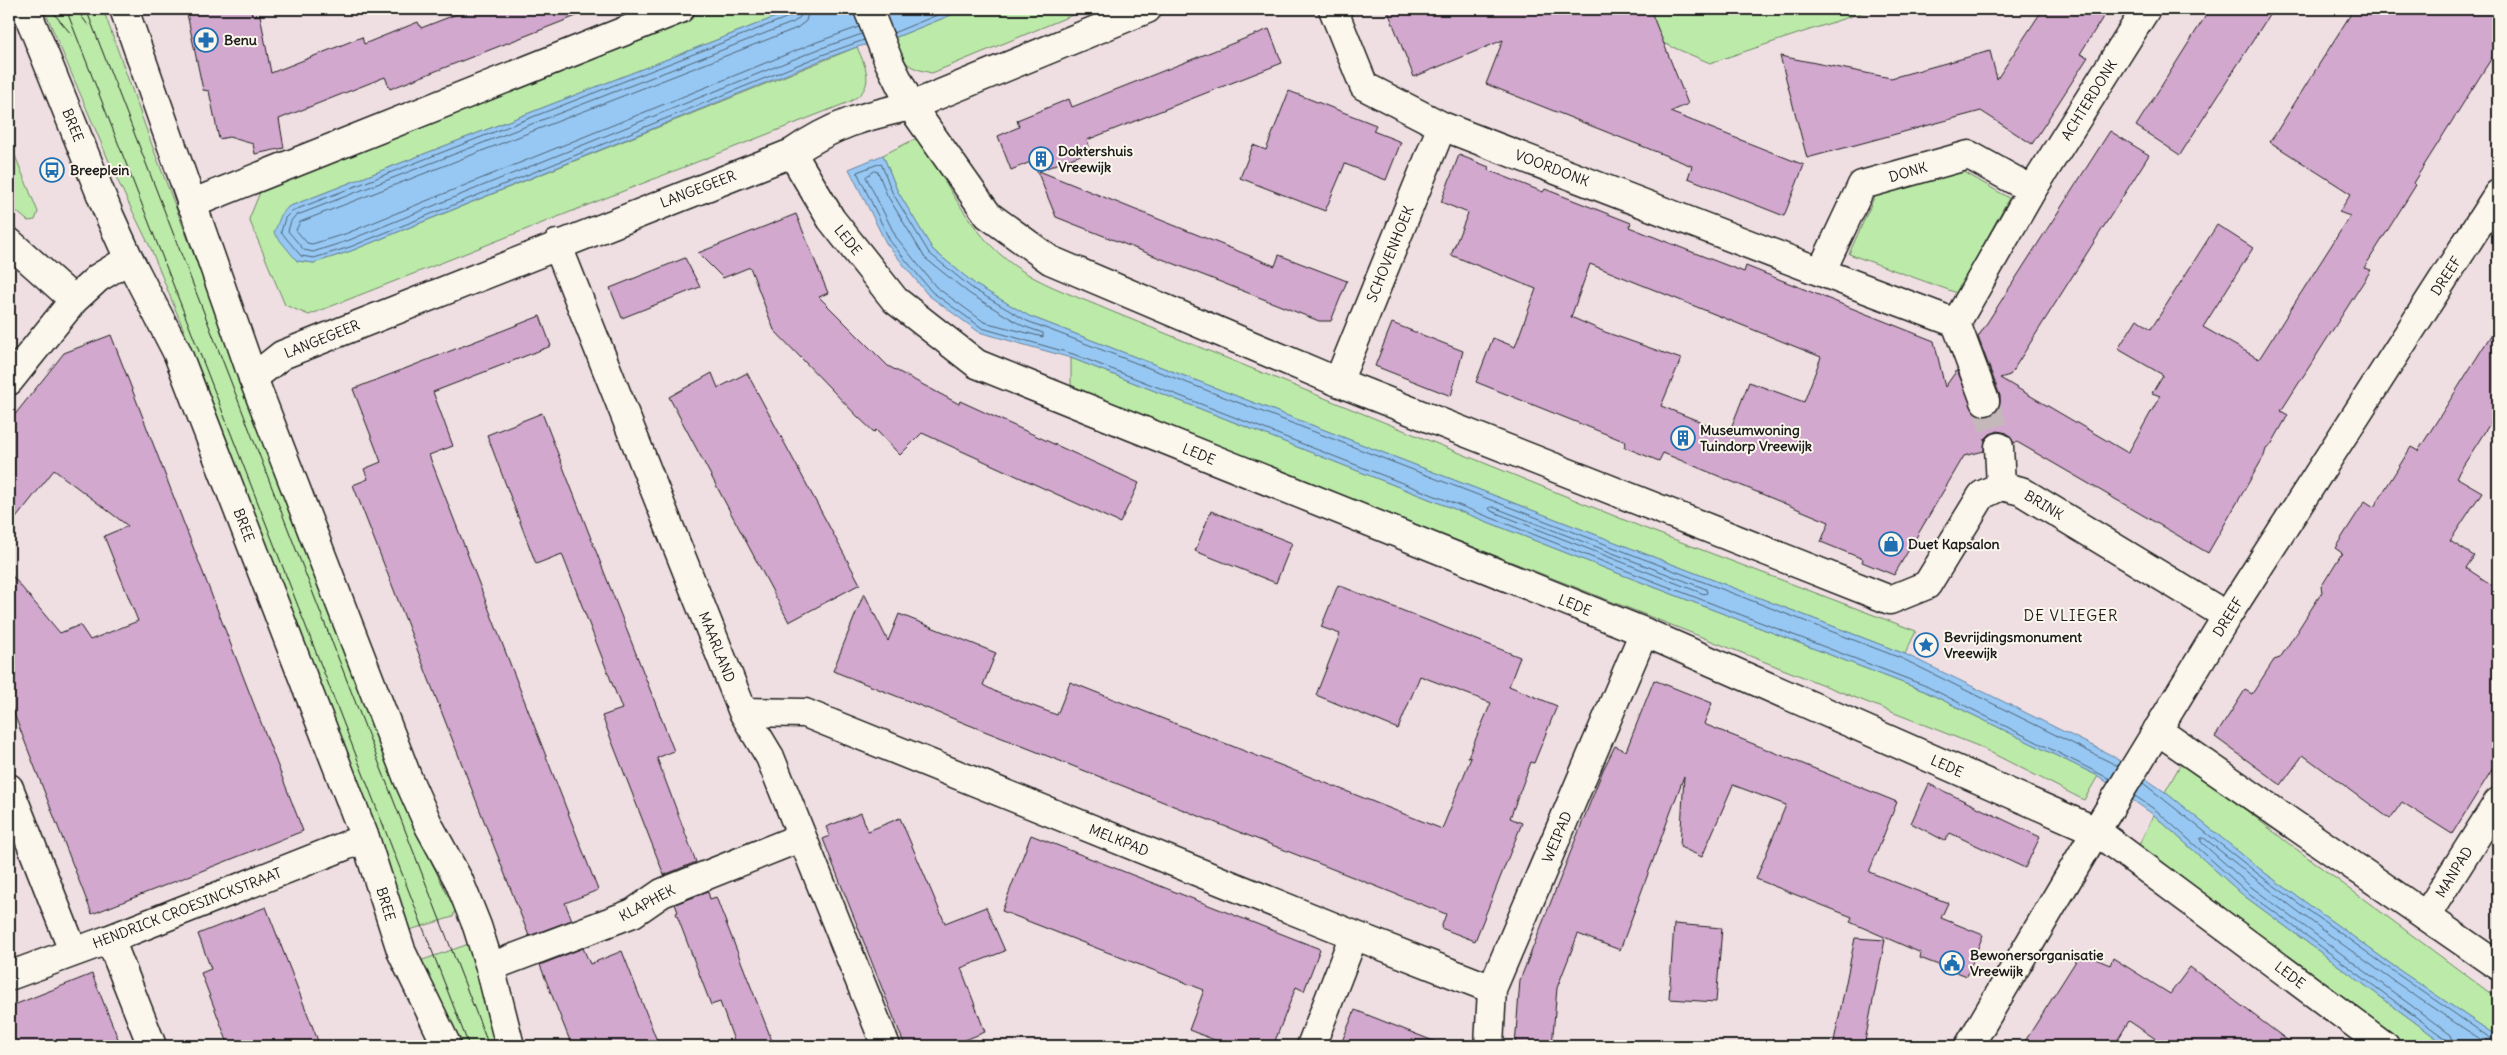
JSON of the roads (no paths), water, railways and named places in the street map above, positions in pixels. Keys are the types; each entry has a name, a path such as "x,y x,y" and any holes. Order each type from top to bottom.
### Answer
{"street":[{"name":"BREE","path":"26,9 129,260 177,352 365,838 402,953 447,1046"},
{"path":"124,9 253,378 408,779 429,826 458,881 477,926 490,967 510,1046"},
{"path":"191,204 680,9"},
{"path":"868,9 889,62 911,106 988,215 1050,260 1338,382 1890,600 1927,585 1982,495 2000,486 1999,447"},
{"name":"LANGEGEER","path":"253,378 282,355 792,152 819,134 872,114 911,106 1147,9"},
{"name":"VOORDONK","path":"1333,9 1364,86 1442,126 1821,272"},
{"name":"ACHTERDONK","path":"2032,190 2146,9"},
{"name":"SCHOVENHOEK","path":"1338,382 1442,126"},
{"name":"LEDE","path":"792,152 831,219 895,300 977,364 1644,632 2096,831 2385,1046"},
{"name":"DONK","path":"1821,272 1862,186 1968,155 2032,190"},
{"path":"1956,323 2032,190"},
{"name":"DREEF","path":"1969,1046 2157,730 2498,194"},
{"path":"9,242 74,300"},
{"name":"MAARLAND","path":"557,244 742,712 770,757 886,1046"},
{"path":"9,382 74,300 98,278 129,260"},
{"path":"1821,272 1956,323 1985,401"},
{"name":"BRINK","path":"2000,486 2021,491 2228,616"},
{"name":"WEIPAD","path":"1489,1046 1492,989 1644,632"},
{"name":"MELKPAD","path":"742,712 805,713 1492,989"},
{"path":"2157,730 2498,966"},
{"path":"9,788 73,951"},
{"name":"MANPAD","path":"2426,916 2498,802"},
{"name":"KLAPHEK","path":"490,967 633,913 662,893 802,836"},
{"name":"HENDRICK CROESINCKSTRAAT","path":"9,976 110,939 365,838"},
{"path":"1311,1046 1354,935"},
{"path":"110,939 152,1046"}],"water":[{"path":"796,9 966,9 894,38 857,47 824,59 351,251 314,263 297,261 274,233 281,215 288,207"},
{"path":"883,155 897,190 933,250 976,285 1029,316 1905,654 2111,755 2165,792 2265,873 2402,972 2498,1037 2498,1046 2447,1046 2243,895 2154,815 2098,776 1924,691 1607,569 1071,358 979,332 928,295 886,243 849,169"}],"tunnel":[{"path":"1985,401 1999,447"}],"tram line":[{"path":"50,9 72,35"},
{"path":"66,9 469,1046"},
{"path":"76,9 88,25"},
{"path":"86,9 489,1046"}],"place":[{"name":"Benu","path":"206,40"},
{"name":"Doktershuis Vreewijk","path":"1041,159"},
{"name":"Breeplein","path":"52,170"},
{"name":"Museumwoning Tuindorp Vreewijk","path":"1683,438"},
{"name":"Duet Kapsalon","path":"1891,544"},
{"name":"Bevrijdingsmonument Vreewijk","path":"1926,645"},
{"name":"Bewonersorganisatie Vreewijk","path":"1952,963"}],"district":[{"name":"DE VLIEGER","path":"2071,615"}]}
